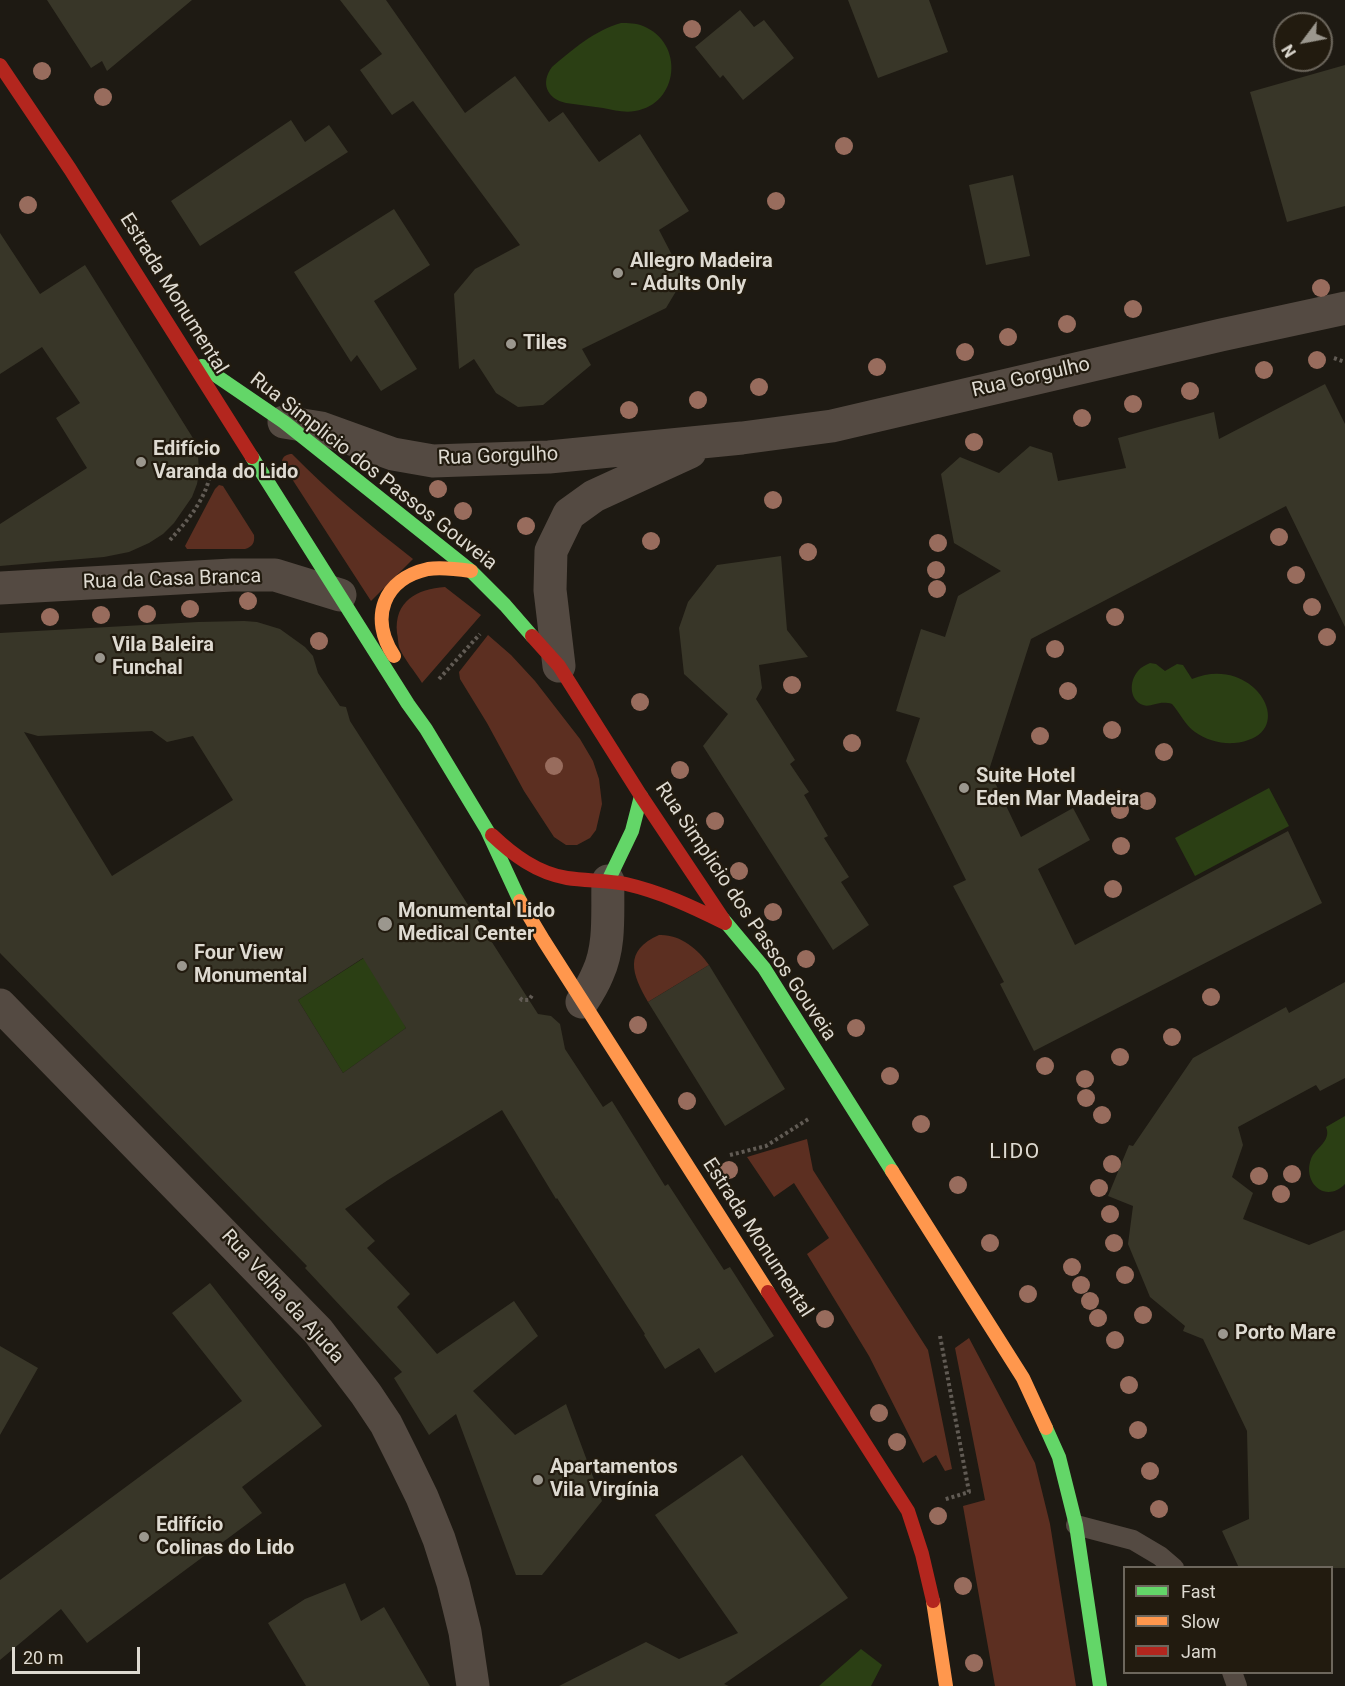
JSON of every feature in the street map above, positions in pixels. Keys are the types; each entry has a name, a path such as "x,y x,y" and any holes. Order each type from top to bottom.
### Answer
{"main road":[{"name":"Estrada Monumental","path":"0,65 191,358 408,704 426,729 487,830 514,890 544,942 909,1511 919,1541 937,1619 946,1686"},
{"name":"Rua Simplicio dos Passos Gouveia","path":"191,358 284,422 471,571 559,666 725,923 764,968 1023,1378 1059,1457 1076,1525 1100,1686"},
{"name":"Estrada Monumental","path":"426,729 417,698 383,636 380,614 387,594 405,578 436,569 471,571"},
{"path":"608,880 632,831 641,796"},
{"name":"Estrada Monumental","path":"487,830 501,844 537,869 565,878 608,880 666,895 725,923"}],"street":[{"name":"Rua Gorgulho","path":"284,422 321,428 393,454 434,461 549,457 716,440 832,426 1221,334 1345,308"},
{"name":"Rua Gorgulho","path":"559,666 550,590 551,550 569,514 594,496 716,440"},
{"name":"Rua da Casa Branca","path":"0,588 232,575 275,575 340,595"},
{"path":"582,1002 598,973 604,956 608,880"},
{"name":"Rua Velha da Ajuda","path":"0,1005 318,1331 366,1394 386,1424 422,1497 439,1539 465,1632 473,1686"}],"lane":[{"path":"1076,1525 1133,1540 1172,1566"}],"path":[{"path":"1334,358 1345,362"},
{"path":"170,540 189,519 206,489 211,470 211,459"},
{"path":"437,682 482,633"},
{"path":"520,998 529,1000 533,994"},
{"path":"730,1155 766,1146 810,1118"},
{"path":"940,1336 969,1492 940,1500"}],"shaded area":[{"path":"621,23 643,26 657,34 666,45 671,59 671,72 668,86 661,97 650,106 627,112 566,103 554,98 547,90 546,84 552,67 593,36"},
{"path":"292,454 336,496 413,559 371,601 283,465 283,458"},
{"path":"219,485 223,486 254,535 251,546 245,549 187,549 185,546"},
{"path":"445,587 481,615 422,683 399,647 397,622 399,613 403,605 417,594"},
{"path":"488,635 535,681 580,739 593,761 599,779 602,804 596,830 590,838 577,845 566,845 554,837 524,791 460,679 459,672"},
{"path":"1150,663 1156,664 1165,671 1177,664 1183,665 1192,679 1215,674 1235,677 1252,686 1263,699 1268,713 1266,727 1255,737 1234,743 1219,742 1199,735 1191,729 1172,704 1146,706 1138,703 1133,695 1133,680 1139,670"},
{"path":"1269,788 1289,826 1195,876 1175,838"},
{"path":"659,935 674,937 688,944 700,953 709,965 648,1002 635,973 635,956 648,941"},
{"path":"370,954 406,1028 343,1073 298,1000"},
{"path":"1345,1116 1345,1184 1338,1190 1324,1191 1313,1183 1310,1176 1311,1159 1327,1136 1326,1127"},
{"path":"807,1139 813,1170 928,1350 952,1469 945,1471 936,1455 923,1463 869,1356 807,1254 829,1238 794,1183 774,1197 747,1157"},
{"path":"969,1338 1035,1463 1050,1524 1076,1686 995,1686 963,1506 985,1500 955,1348"},
{"path":"861,1649 882,1665 871,1686 819,1686"}],"building":[{"path":"47,0 192,0 107,71 102,61 91,68"},
{"path":"340,0 386,0 465,113 515,76 549,122 563,112 599,162 640,134 689,211 659,230 684,278 666,308 582,349 591,365 543,405 518,407 496,393 474,359 459,369 454,294 475,269 520,245 413,101 392,115 360,70 382,54"},
{"path":"848,0 929,0 948,52 878,78"},
{"path":"740,10 754,27 764,20 794,58 743,100 723,75 720,78 695,47"},
{"path":"1345,65 1345,206 1287,222 1250,92 1320,72 1333,72 1333,68"},
{"path":"291,120 305,142 329,125 348,152 200,246 171,201"},
{"path":"1013,175 1030,256 986,265 969,185"},
{"path":"394,209 430,265 374,301 417,369 381,391 357,355 351,362 294,272"},
{"name":"Edifício Varanda do Lido","path":"0,233 40,294 85,265 196,443 199,472 192,497 174,523 163,534 129,552 104,557 0,566 0,524 87,468 56,418 80,403 42,347 0,374"},
{"path":"1325,384 1345,424 1345,627 1286,506 1031,639 989,770 1021,837 1073,808 1090,840 1038,869 1075,945 1288,831 1322,903 1034,1051 1000,984 1004,982 953,886 966,880 906,761 920,718 896,711 921,629 945,637 958,596 1001,571 954,543 941,474 960,457 999,473 1030,446 1052,453 1058,481 1126,468 1118,438 1214,412 1219,439"},
{"path":"781,556 787,630 808,657 759,665 762,688 756,699 795,760 790,764 809,792 804,795 828,836 824,838 849,877 841,882 869,925 833,950 703,746 728,714 684,674 679,628 688,602 717,565"},
{"path":"198,622 257,622 280,629 305,647 313,656 318,673 340,706 346,707 350,721 538,1014 551,1016 560,1024 565,1049 603,1107 612,1101 665,1186 668,1184 724,1270 730,1267 774,1336 715,1373 699,1348 665,1369 502,1110 345,1209 375,1241 367,1248 410,1294 397,1307 437,1354 514,1301 538,1336 473,1391 515,1435 566,1404 602,1501 542,1575 516,1575 456,1414 429,1435 394,1378 402,1372 305,1268 307,1266 0,953 0,633","holes":["152,731 167,742 193,736 233,800 112,876 24,732 38,736","363,958 406,1028 343,1073 298,1000"]},
{"path":"709,965 785,1089 725,1126 648,1002"},
{"path":"1345,982 1345,1078 1320,1091 1316,1085 1238,1127 1243,1145 1232,1177 1253,1193 1243,1219 1309,1245 1345,1230 1345,1568 1238,1566 1222,1531 1249,1519 1247,1431 1203,1339 1183,1331 1185,1326 1150,1297 1128,1244 1133,1206 1108,1196 1129,1145 1133,1146 1193,1058 1286,1007 1289,1013"},
{"path":"210,1283 322,1426 242,1487 262,1513 87,1643 61,1609 0,1660 0,1580 242,1401 172,1313"},
{"path":"0,1346 38,1368 0,1435"},
{"path":"742,1455 848,1598 724,1684 729,1686 559,1686 646,1642 679,1659 738,1633 655,1515"},
{"path":"345,1583 361,1621 384,1607 430,1686 306,1686 268,1623 305,1599"}],"traffic: fast":[{"path":"202,366 284,422 471,571 532,636"},
{"path":"252,457 426,729 487,830 520,901"},
{"path":"608,881 632,831 641,796"},
{"path":"723,919 764,968 892,1171"},
{"path":"1046,1428 1059,1457 1076,1525 1100,1686"}],"traffic: slow":[{"path":"394,656 386,642 382,628 382,614 385,602 400,581 428,569 471,571"},
{"path":"520,901 768,1292"},
{"path":"892,1171 1023,1378 1046,1428"},
{"path":"933,1601 946,1686"}],"traffic: jam":[{"path":"0,65 70,169 252,457"},
{"path":"532,636 559,666 641,796 723,919"},
{"path":"492,835 517,856 556,876 639,887 677,900 725,923"},
{"path":"768,1292 908,1511 922,1554 933,1601"}],"place":[{"name":"Allegro Madeira - Adults Only","path":"618,273"},
{"name":"Tiles","path":"511,344"},
{"name":"Edifício Varanda do Lido","path":"141,462"},
{"name":"Vila Baleira Funchal","path":"100,658"},
{"name":"Suite Hotel Eden Mar Madeira","path":"964,788"},
{"name":"Monumental Lido Medical Center","path":"385,924"},
{"name":"Four View Monumental","path":"182,966"},
{"name":"Porto Mare","path":"1223,1334"},
{"name":"Apartamentos Vila Virgínia","path":"538,1480"},
{"name":"Edifício Colinas do Lido","path":"144,1537"}],"district":[{"name":"LIDO","path":"1015,1153"}]}
